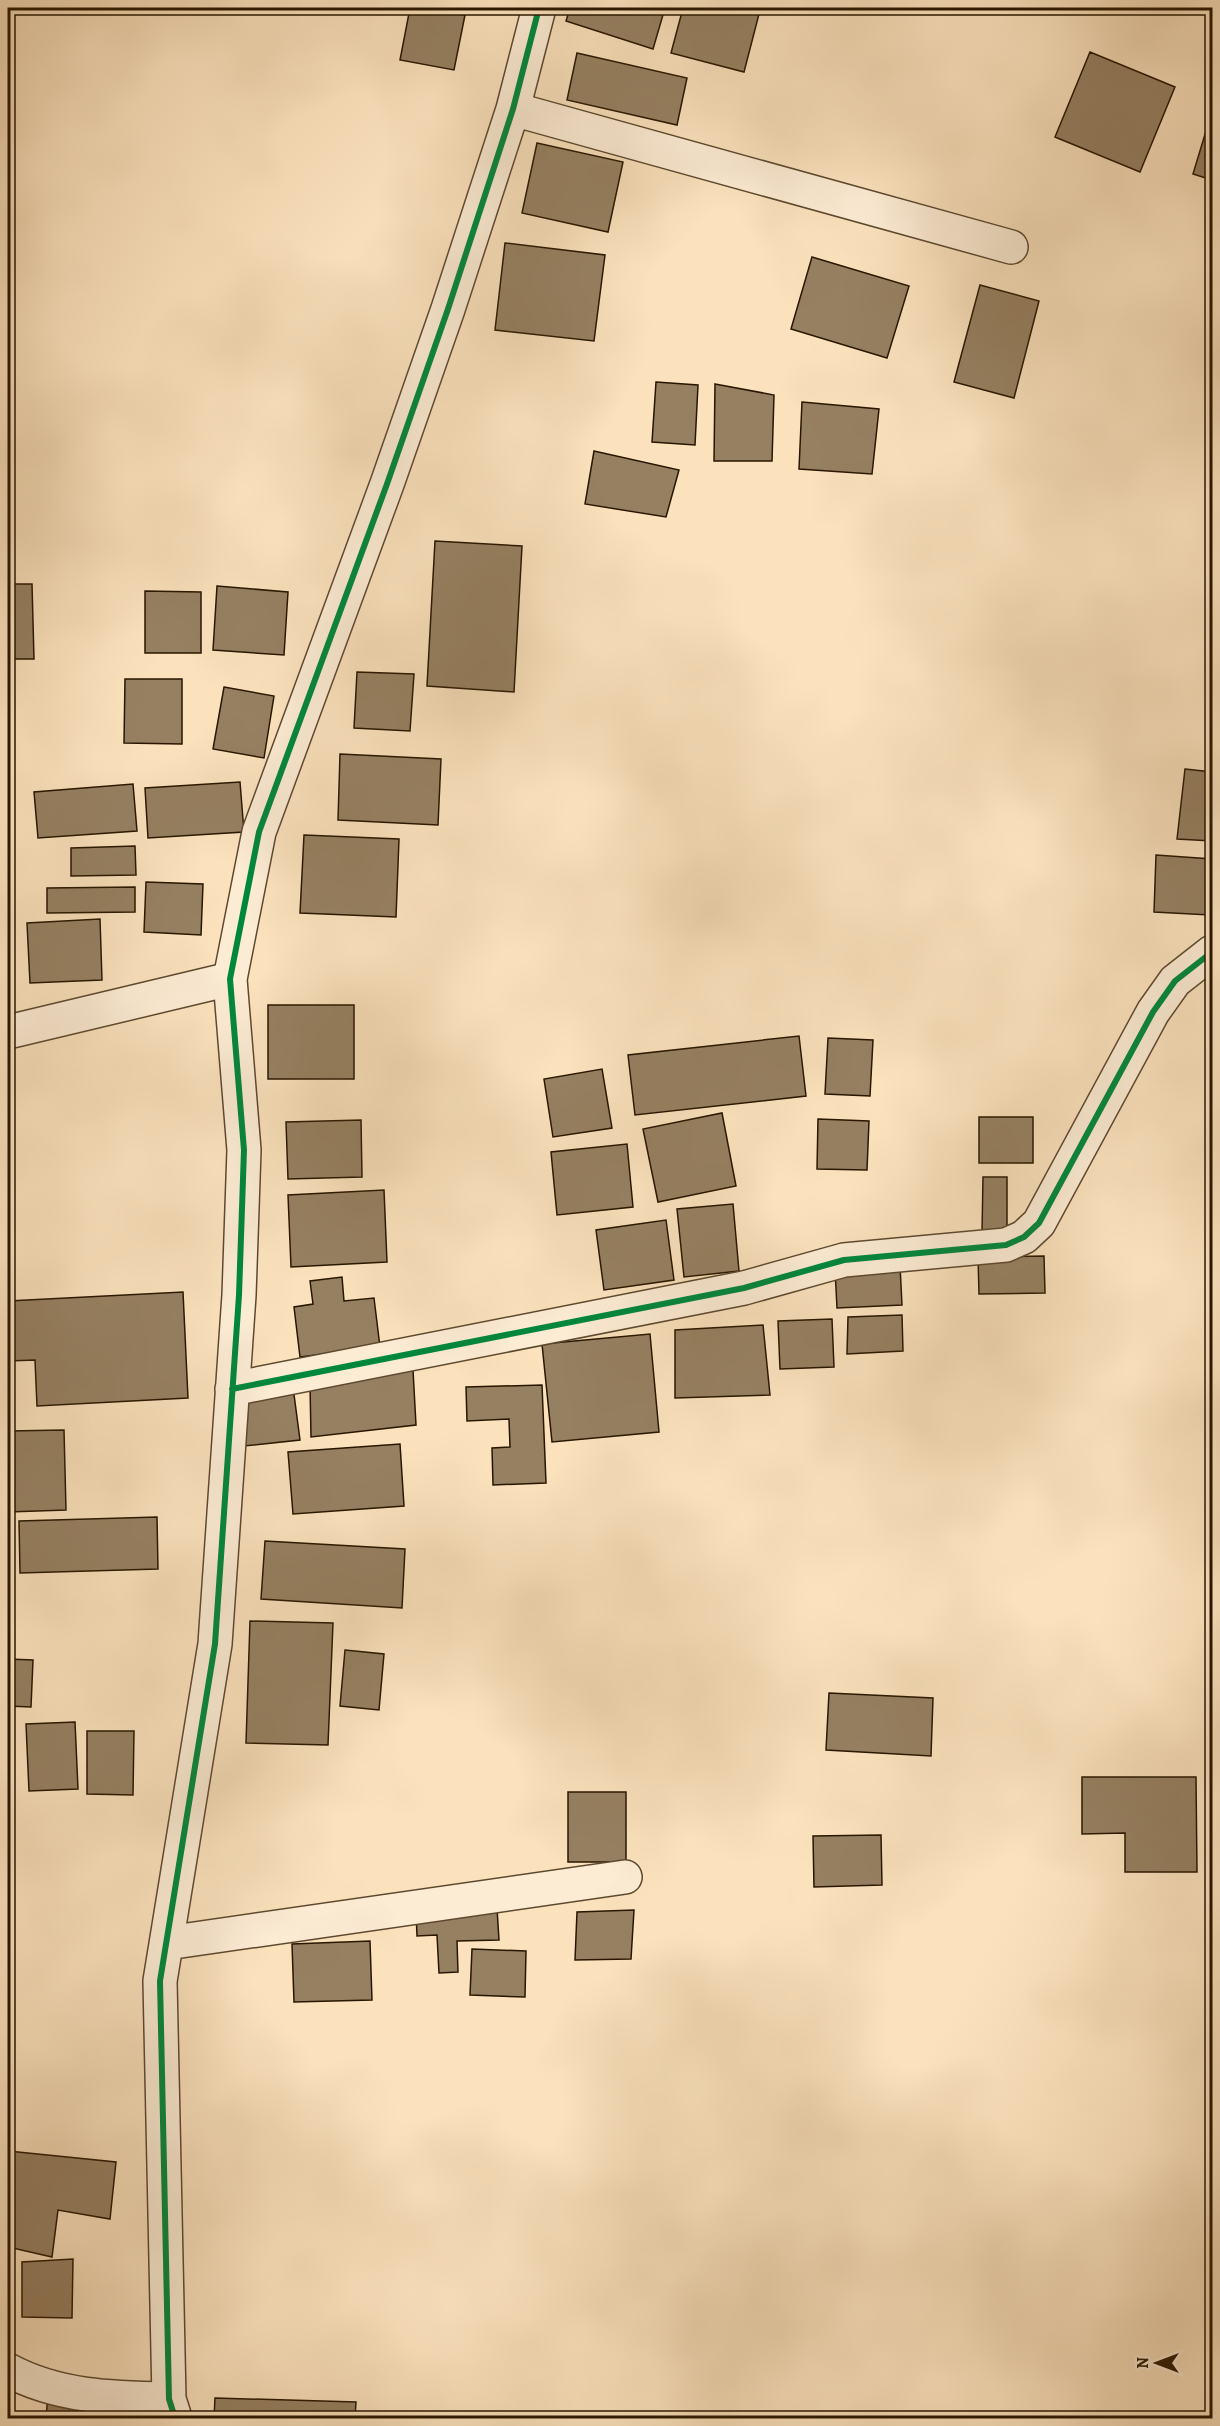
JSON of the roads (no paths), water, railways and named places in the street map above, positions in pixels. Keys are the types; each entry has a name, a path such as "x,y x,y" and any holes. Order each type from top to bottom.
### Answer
{"street":[{"path":"8,2370 27,2380 58,2390 172,2409 160,1982 215,1644 239,1295 244,1150 230,978 259,832 387,484 448,309 513,109 539,8"},
{"path":"513,109 1011,247"},
{"path":"232,1389 744,1288 844,1260 1006,1245 1024,1237 1039,1223 1153,1012 1175,981 1212,952"},
{"path":"8,1032 230,978"},
{"path":"167,1943 625,1877"}]}
